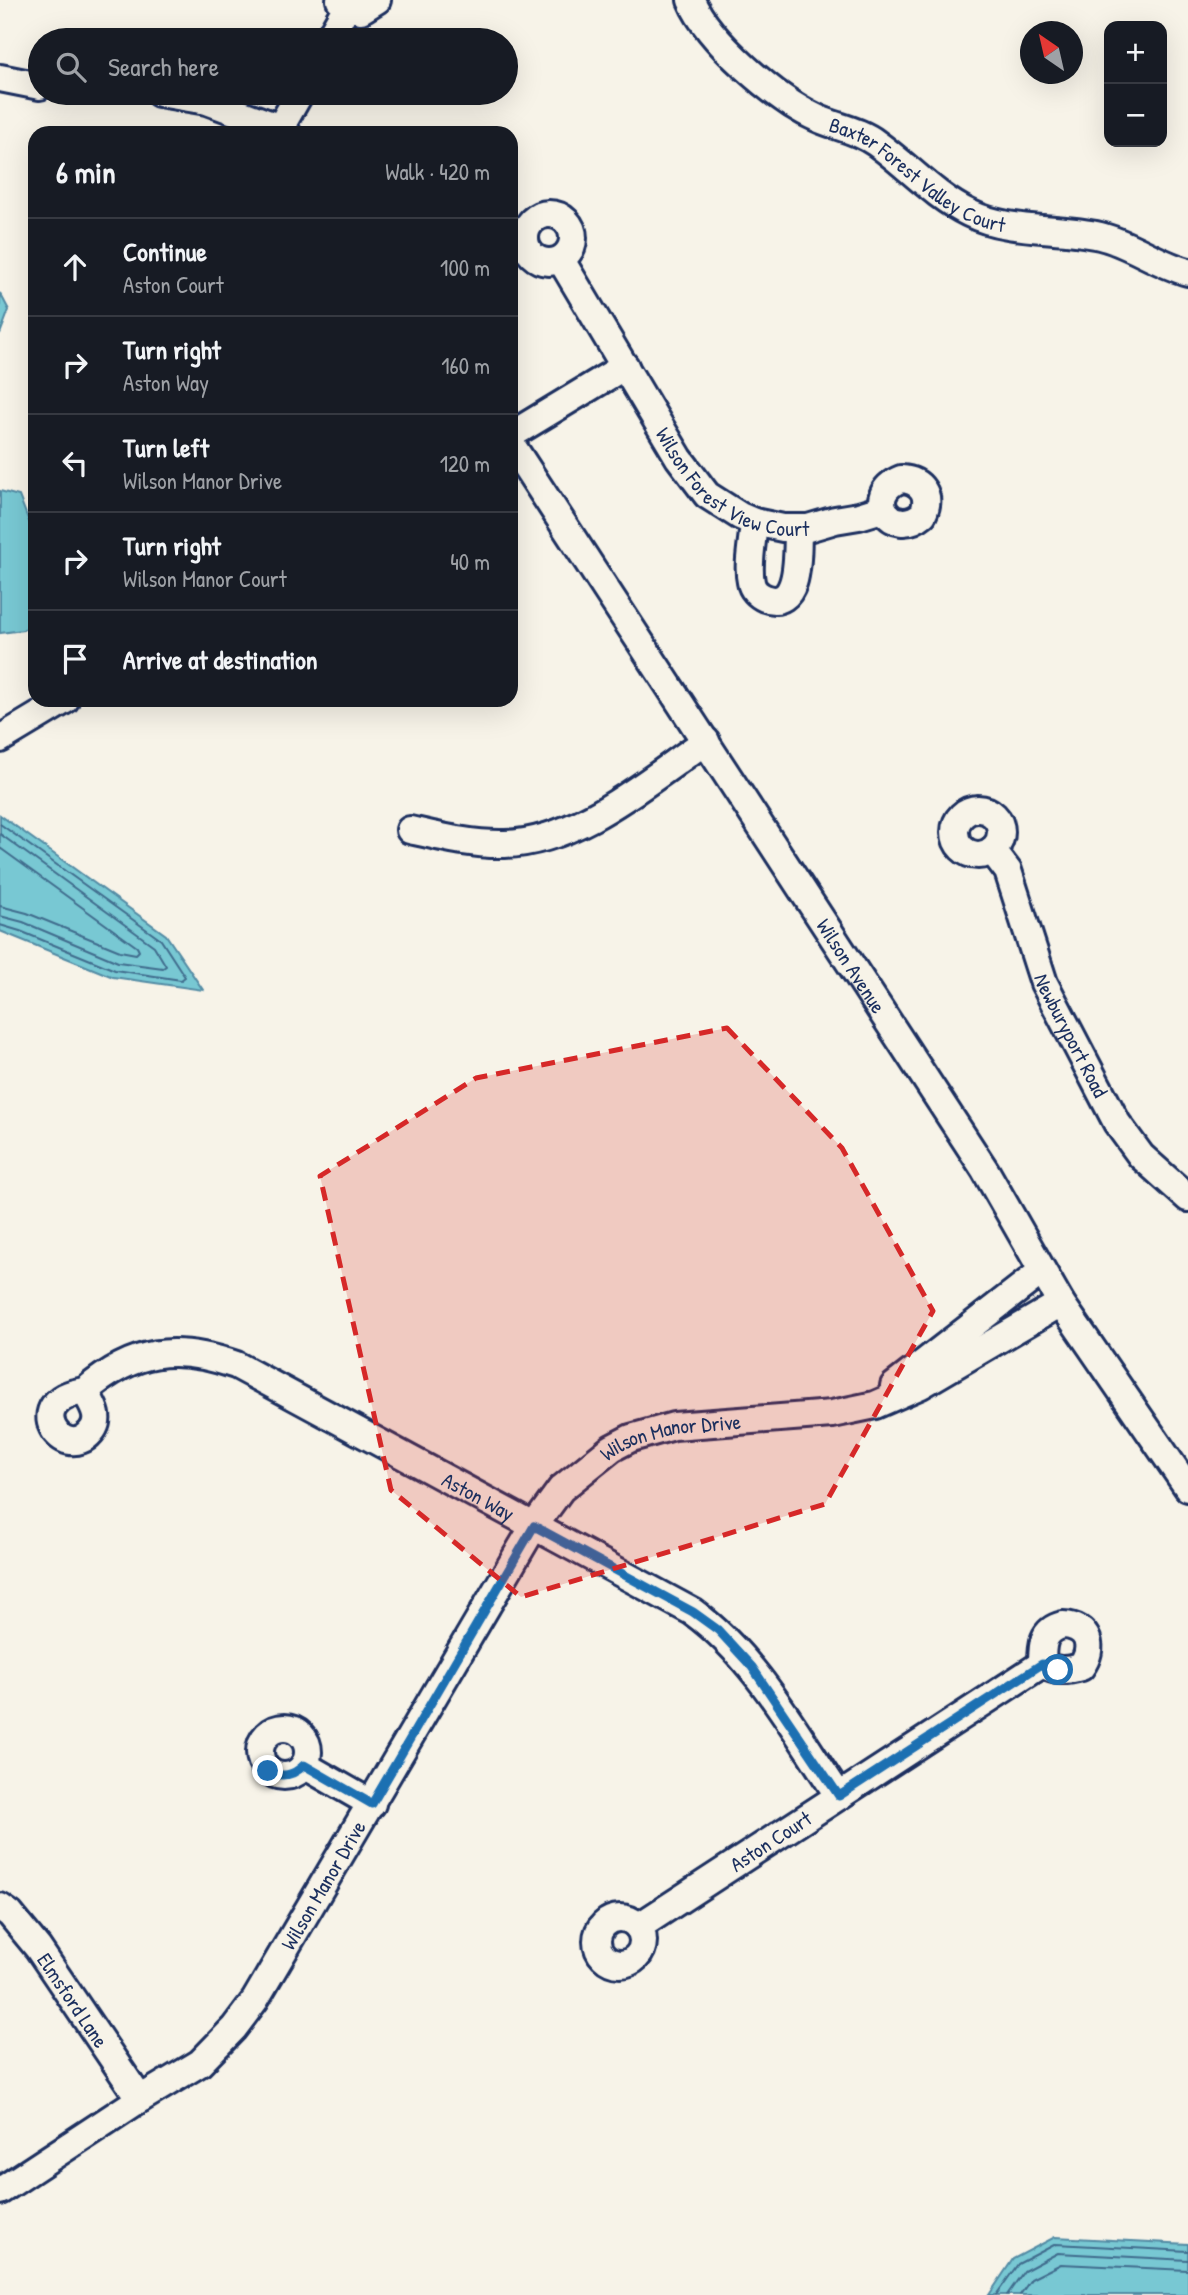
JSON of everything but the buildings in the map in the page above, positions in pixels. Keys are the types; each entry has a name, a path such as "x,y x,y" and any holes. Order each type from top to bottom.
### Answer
{"street":[{"path":"333,28 343,3 361,10 377,0"},
{"name":"Baxter Forest Valley Court","path":"691,0 697,14 713,34 782,98 816,118 874,142 935,191 971,214 1021,227 1081,232 1104,237 1169,267 1188,272"},
{"path":"0,78 28,84"},
{"path":"218,105 273,126"},
{"path":"286,126 295,105"},
{"name":"Wilson Forest View Court","path":"561,260 678,458 698,486 718,503 754,522 783,528 798,528 882,509"},
{"path":"518,431 625,366"},
{"name":"Wilson Avenue","path":"518,455 985,1170 1061,1303 1188,1488"},
{"path":"754,522 751,583 758,594 773,600 783,597 794,585 798,528"},
{"path":"0,739 53,707"},
{"path":"410,830 468,842 505,844 540,839 587,821 706,741"},
{"name":"Newburyport Road","path":"992,850 1008,871 1044,983 1117,1123 1140,1156 1188,1198"},
{"name":"Wilson Manor Drive","path":"872,1405 915,1368 1042,1271"},
{"name":"Wilson Manor Drive","path":"0,2191 200,2063 234,2028 255,2000 534,1526 561,1489 612,1448 651,1431 674,1426 832,1414 872,1405 921,1385 1061,1303"},
{"name":"Aston Way","path":"85,1391 106,1373 129,1362 156,1355 182,1352 211,1356 236,1365 693,1612 718,1630 752,1667 839,1796"},
{"name":"Aston Court","path":"638,1927 1042,1664"},
{"path":"304,1765 372,1804"},
{"name":"Elmsford Lane","path":"0,1907 10,1914 33,1940 140,2099"}],"highlighted area":[{"path":"727,1028 842,1148 933,1311 825,1504 521,1597 391,1490 320,1176 476,1078"}],"water":[{"path":"0,293 9,310 0,334"},
{"path":"0,491 19,496 28,519 28,627 23,630 0,633"},
{"path":"0,815 166,935 203,990 113,977 0,931"},
{"path":"1055,2237 1188,2244 1188,2295 989,2295 1013,2259"}],"route":[{"path":"268,1771 275,1775 291,1775 304,1765 372,1804 534,1526 693,1612 718,1630 752,1667 839,1796 1042,1664 1058,1670"}]}
